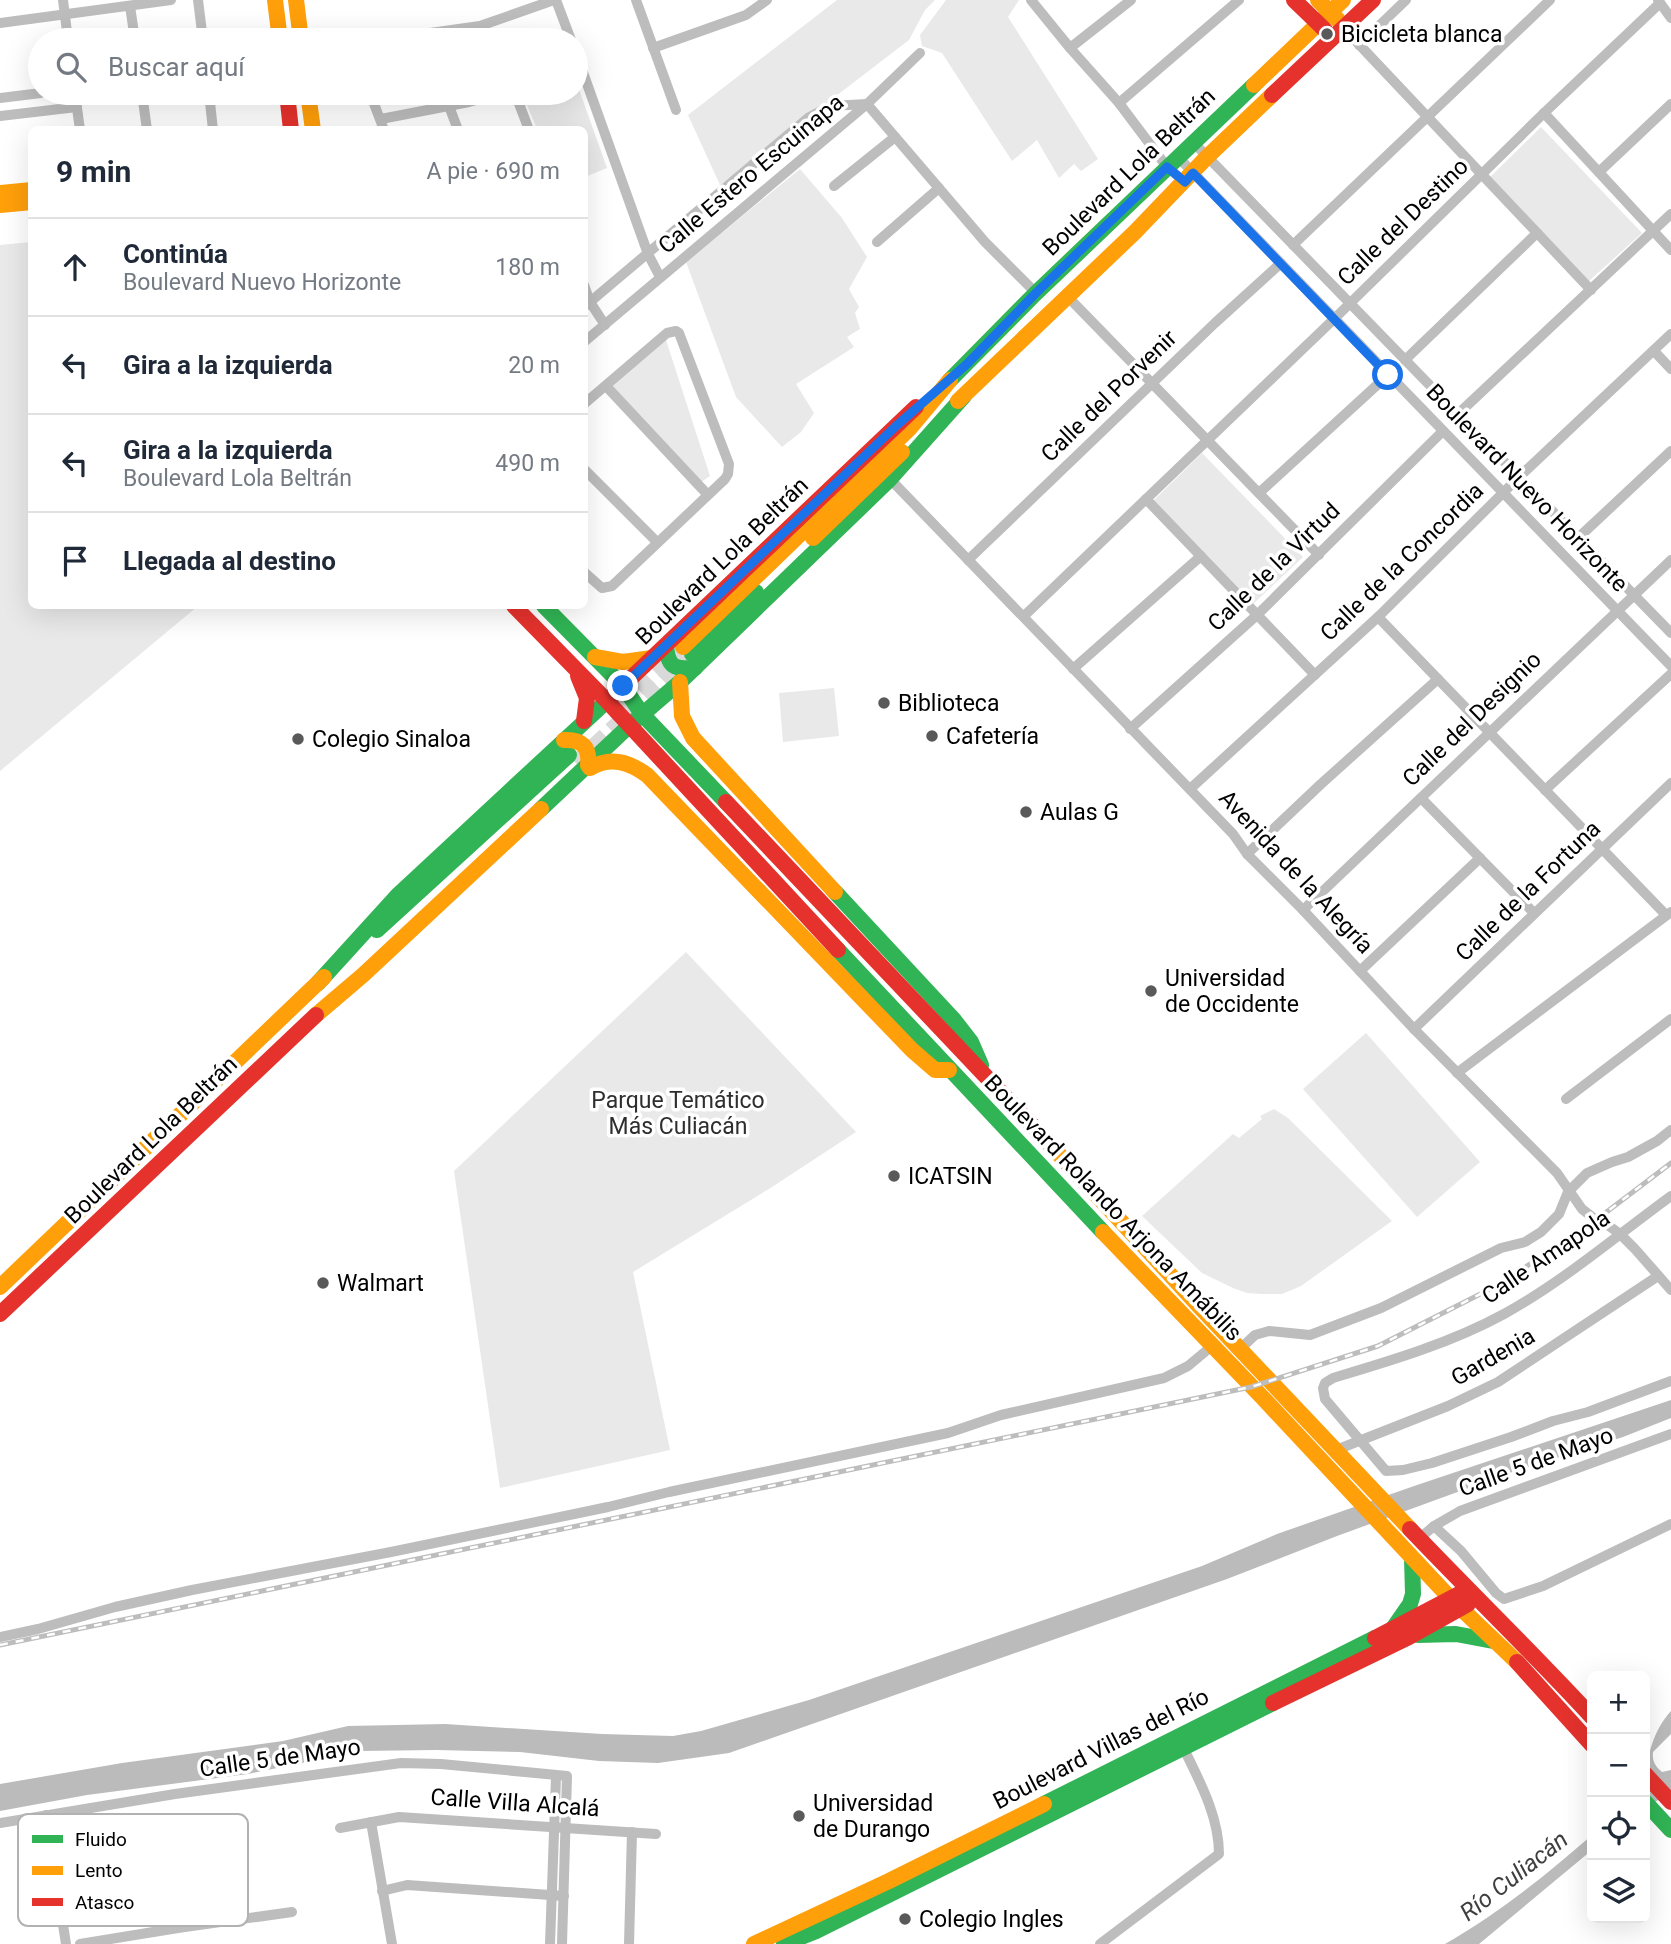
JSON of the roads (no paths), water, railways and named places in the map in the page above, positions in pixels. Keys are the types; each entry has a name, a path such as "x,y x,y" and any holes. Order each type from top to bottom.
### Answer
{"main road":[{"path":"275,0 278,28"},
{"path":"296,0 300,28"},
{"path":"1294,0 1347,36"},
{"path":"1318,0 1324,18"},
{"name":"Boulevard Lola Beltrán","path":"0,1314 334,998 363,975 575,760 584,721 896,426 950,380 1036,293 1343,0"},
{"name":"Boulevard Lola Beltrán","path":"690,656 1068,297 1208,157 1347,36 1373,0"},
{"path":"288,105 291,126"},
{"path":"310,105 312,126"},
{"path":"0,193 28,190"},
{"path":"0,205 28,202"},
{"name":"Boulevard Lola Beltrán","path":"0,1287 317,983 575,760 636,719 680,682 690,656 909,429 950,380"},
{"name":"Boulevard Lola Beltrán","path":"690,656 891,479 964,396"},
{"name":"Boulevard Rolando Arjona Amábilis","path":"517,609 606,700 636,719 985,1074 1200,1307 1587,1712"},
{"name":"Boulevard Rolando Arjona Amábilis","path":"547,609 622,685 636,719 950,1070 1385,1531 1455,1604 1498,1643 1587,1740"},
{"path":"593,656 626,662 660,652 673,667 680,669 690,656"},
{"path":"574,667 588,703 584,721"},
{"path":"680,682 680,714 691,736 954,1020 971,1042 985,1074"},
{"path":"575,760 627,763 647,775 912,1050 935,1070 950,1070"},
{"path":"1388,1636 1410,1604 1413,1594 1412,1558"},
{"name":"Boulevard Villas del Río","path":"754,1944 889,1881 1472,1594"},
{"name":"Boulevard Villas del Río","path":"784,1944 816,1931 1183,1747 1388,1636 1409,1637 1455,1604"},
{"path":"1409,1637 1467,1634 1498,1643"},
{"path":"1650,1779 1671,1802"},
{"path":"1650,1807 1671,1830"}],"street":[{"path":"62,0 66,28"},
{"path":"0,23 171,0"},
{"path":"198,0 202,28"},
{"path":"466,28 480,26 555,0 566,28"},
{"path":"636,0 676,110"},
{"path":"653,48 746,15 766,0"},
{"name":"Boulevard Nuevo Horizonte","path":"1031,0 1070,48 1173,162 1243,225 1671,666"},
{"path":"1070,48 1132,0"},
{"path":"1119,103 1239,0"},
{"path":"1406,0 1347,36 1428,117 1591,290"},
{"path":"1293,245 1550,0"},
{"path":"1659,1 1671,18"},
{"name":"Calle del Destino","path":"1024,616 1350,304 1659,1"},
{"path":"130,6 133,28"},
{"path":"920,53 867,104 985,242 1036,293"},
{"path":"588,91 648,254 660,278"},
{"path":"0,98 28,95"},
{"name":"Calle Estero Escuinapa","path":"588,304 808,118 830,106 867,104"},
{"name":"Calle Estero Escuinapa","path":"588,339 867,104"},
{"path":"1599,172 1671,104"},
{"path":"144,105 146,126"},
{"path":"210,105 213,126"},
{"path":"375,105 383,124 454,105"},
{"path":"520,105 527,126"},
{"path":"449,106 456,126"},
{"path":"0,116 77,107 79,126"},
{"path":"1544,113 1671,250"},
{"path":"834,186 895,137"},
{"name":"Boulevard Nuevo Horizonte","path":"1194,143 1671,634"},
{"path":"877,242 939,188"},
{"path":"1243,225 1259,210"},
{"path":"1458,414 1671,214"},
{"path":"1405,360 1537,233"},
{"name":"Calle del Porvenir","path":"968,560 1152,383 1281,264"},
{"path":"1068,297 1320,555"},
{"path":"588,306 605,325"},
{"path":"588,401 673,330 679,333 729,464 725,479 612,586 602,588 588,576"},
{"name":"Calle de la Concordia","path":"1190,789 1378,617 1519,477 1671,334"},
{"path":"1654,351 1671,369"},
{"path":"1259,493 1388,375"},
{"path":"606,386 707,494"},
{"name":"Calle de la Virtud","path":"1130,729 1257,615 1443,431"},
{"path":"1578,538 1671,451"},
{"path":"588,473 657,542"},
{"name":"Avenida de la Alegría","path":"891,479 1233,834 1247,854 1414,1029 1557,1174 1582,1209 1595,1220 1605,1223 1636,1249 1671,1290"},
{"path":"1146,499 1315,675"},
{"path":"1073,669 1201,556"},
{"name":"Calle del Designio","path":"1303,910 1671,560"},
{"path":"1378,617 1602,849 1669,914 1457,1073"},
{"path":"1545,790 1671,674"},
{"path":"1247,854 1438,680"},
{"name":"Calle de la Fortuna","path":"1414,1029 1602,849 1669,789"},
{"path":"1421,798 1534,914"},
{"path":"1360,971 1480,858"},
{"path":"1566,1099 1671,1018"},
{"path":"1240,1349 1255,1335 1269,1331 1310,1335 1381,1308 1501,1248 1524,1242 1541,1232 1559,1214 1568,1192 1587,1173 1628,1157 1671,1130"},
{"name":"Calle Amapola","path":"1360,1439 1325,1399 1325,1383 1422,1349 1501,1316 1572,1271 1671,1196"},
{"name":"Gardenia","path":"1336,1450 1448,1406 1498,1382 1658,1276"},
{"path":"0,1637 192,1590 627,1503 948,1433 1001,1415 1164,1378 1188,1366 1212,1346"},
{"path":"1360,1439 1386,1471 1403,1470 1588,1412 1671,1381"},
{"name":"Calle 5 de Mayo","path":"1420,1538 1434,1526 1460,1511 1671,1434"},
{"path":"1434,1526 1461,1551 1504,1599 1543,1586 1671,1524"},
{"path":"1100,1944 1219,1854 1212,1814 1183,1747"},
{"name":"Calle 5 de Mayo","path":"52,1814 401,1763 441,1763 561,1777 560,1828"},
{"name":"Calle Villa Alcalá","path":"340,1828 399,1817 656,1834"},
{"name":"Calle 5 de Mayo","path":"0,1823 18,1820"},
{"path":"372,1822 392,1944"},
{"path":"550,1944 552,1896 560,1828"},
{"path":"560,1828 564,1896 562,1944"},
{"path":"629,1944 632,1832"},
{"path":"382,1891 407,1885 564,1896"},
{"path":"248,1918 292,1912"},
{"path":"63,1926 66,1944"},
{"path":"80,1944 192,1926"}],"tunnel":[{"path":"621,706 683,647"},
{"path":"576,763 692,654"}],"railway":[{"path":"0,1645 1251,1387 1378,1346 1500,1284 1596,1220 1671,1163"}],"place":[{"name":"Bicicleta blanca","path":"1327,34"},
{"name":"Biblioteca","path":"884,703"},
{"name":"Cafetería","path":"932,736"},
{"name":"Colegio Sinaloa","path":"298,739"},
{"name":"Aulas G","path":"1026,812"},
{"name":"Universidad de Occidente","path":"1151,991"},
{"name":"ICATSIN","path":"894,1176"},
{"name":"Walmart","path":"323,1283"},
{"name":"Universidad de Durango","path":"799,1816"},
{"name":"Colegio Ingles","path":"905,1919"}],"park label":[{"name":"Parque Temático Más Culiacán","path":"678,1113"}],"water label":[{"name":"Río Culiacán","path":"1514,1876"}]}
